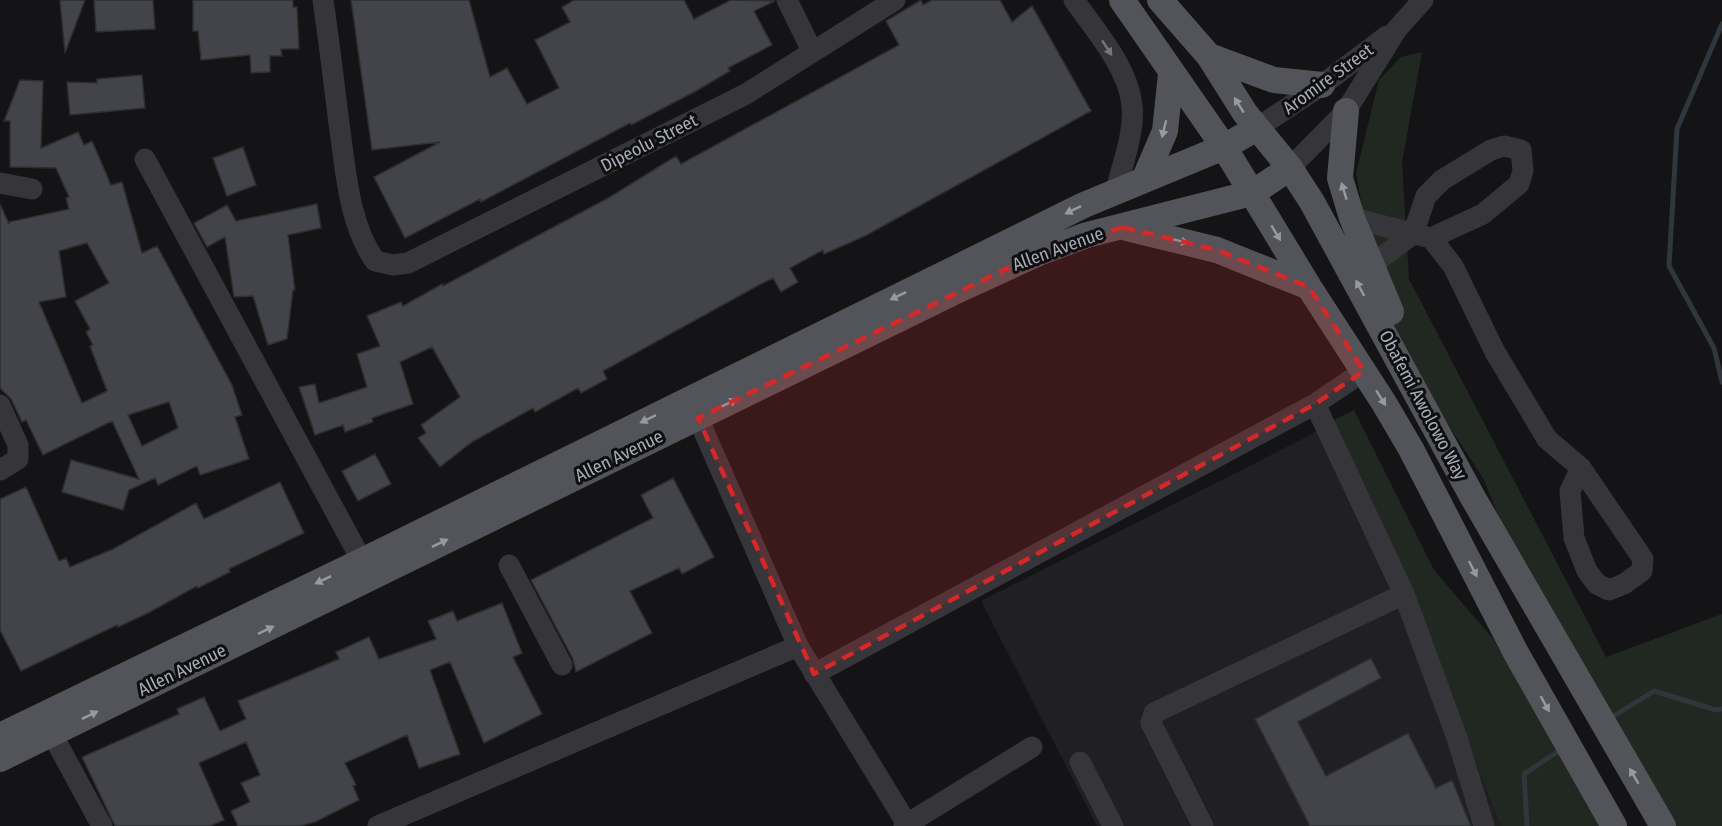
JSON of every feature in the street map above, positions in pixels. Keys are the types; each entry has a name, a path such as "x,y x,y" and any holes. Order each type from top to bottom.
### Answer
{"main road":[{"name":"Obafemi Awolowo Way","path":"1122,0 1171,74 1224,147 1411,448 1516,653 1614,826"},
{"name":"Obafemi Awolowo Way","path":"1160,0 1209,56 1257,128 1290,168 1346,261 1472,496 1550,634 1663,826"},
{"path":"1209,56 1274,80 1322,85"},
{"path":"1144,180 1165,131 1171,74"},
{"path":"1347,111 1340,170 1352,218 1370,266 1472,496"},
{"name":"Allen Avenue","path":"0,736 362,561 800,343 1116,191 1224,147 1257,128"},
{"name":"Allen Avenue","path":"0,759 954,292 1041,252 1087,235 1252,193 1290,168"},
{"path":"1124,227 1217,250 1309,287"}],"street":[{"name":"Dipeolu Street","path":"323,0 344,160 356,223 363,245 375,261 393,265 408,263 736,99 896,0"},
{"path":"787,0 812,51"},
{"path":"1074,0 1111,54 1127,85 1132,104 1131,125 1116,191"},
{"name":"Aromire Street","path":"1290,168 1347,111 1397,29 1423,0"},
{"name":"Aromire Street","path":"1257,128 1322,85 1397,29"},
{"path":"1370,266 1422,236 1483,214 1520,184 1523,171 1521,150 1504,146 1491,150 1442,180 1426,196 1422,236"},
{"path":"145,159 362,561"},
{"path":"0,183 32,189"},
{"path":"1352,218 1422,236 1453,266 1496,352 1547,439 1581,468 1643,559 1642,571 1624,584 1609,590 1597,584 1587,571 1574,538 1570,491 1581,468"},
{"path":"814,674 1315,404 1364,371"},
{"path":"1315,404 1404,594 1457,738 1484,826"},
{"path":"0,405 18,445 18,459 0,470"},
{"path":"698,418 798,646 906,825 1032,747"},
{"path":"509,565 562,665"},
{"path":"1203,826 1151,723 1154,713 1404,594"},
{"path":"378,826 419,818 798,646"},
{"path":"52,734 102,826"},
{"path":"1080,762 1113,826"}],"highlighted area":[{"path":"1123,227 1217,250 1309,287 1364,371 1315,404 814,674 698,418 1041,252"}],"shaded area":[{"path":"1422,52 1402,162 1409,279 1606,657 1722,614 1722,826 1673,826 1512,549 1483,478 1438,409 1408,371 1374,276 1356,173 1379,80 1401,57"},
{"path":"1354,410 1434,570 1494,640 1601,826 1501,826 1400,571 1332,421"},
{"path":"1332,421 1400,571 1501,826 1097,826 981,601 1307,437"}],"building":[{"path":"60,0 85,0 65,53"},
{"path":"94,0 153,0 155,29 96,32"},
{"path":"193,0 293,0 293,7 297,7 299,49 281,49 282,56 270,56 270,72 251,73 250,55 201,60 198,31 193,31"},
{"path":"351,0 469,0 490,77 507,68 527,104 559,88 535,40 570,22 562,7 574,0 684,0 694,19 731,0 775,1 754,11 772,45 728,68 730,71 696,91 631,125 630,123 481,202 480,199 405,238 374,177 440,142 372,150"},
{"path":"921,0 923,5 932,0 1000,0 1012,22 1032,6 1091,111 865,236 824,254 823,250 790,268 798,282 781,292 773,278 759,285 603,371 607,379 581,393 578,388 535,412 533,408 472,442 440,467 418,438 426,433 421,425 460,397 432,347 400,362 413,404 372,418 373,422 345,432 343,425 315,435 299,387 315,384 319,403 367,387 357,354 380,346 367,316 401,302 403,306 442,284 443,286 610,197 676,156 681,164 899,45 886,21"},
{"path":"142,75 145,108 70,115 67,82 97,83 97,79"},
{"path":"20,80 43,81 41,148 78,132 84,145 92,141 111,185 122,182 142,253 157,246 232,385 242,415 235,417 249,459 200,475 197,466 158,485 155,478 129,490 123,510 62,492 71,460 139,479 112,421 43,455 26,420 22,422 11,399 0,388 0,204 9,224 9,222 69,209 66,198 69,197 56,168 10,167 10,121 4,121","holes":["87,243 109,283 75,301 90,329 86,332 93,345 90,346 107,391 82,403 39,302 66,297 59,251","169,402 178,428 142,446 128,415"]},
{"path":"243,147 256,185 227,196 213,158"},
{"path":"317,204 321,228 288,235 295,290 293,290 287,339 268,345 253,296 234,297 225,237 207,247 194,223 227,205 236,221"},
{"path":"375,454 391,484 358,501 342,471"},
{"path":"673,478 714,557 682,574 679,568 630,591 652,633 576,672 573,659 531,580 653,518 641,495"},
{"path":"280,482 304,533 229,569 230,572 198,588 197,586 148,613 118,627 117,625 21,671 0,630 0,499 26,487 59,561 66,558 70,567 113,549 196,503 204,519"},
{"path":"502,603 522,653 513,657 542,714 484,743 450,662 430,670 460,754 419,768 407,735 345,763 356,785 353,786 359,800 315,822 300,826 238,826 231,811 250,802 241,783 260,775 246,742 199,763 224,820 210,826 115,826 82,757 179,714 177,709 204,697 220,731 246,719 238,701 339,659 336,652 369,637 379,659 436,639 428,621 453,611 457,621"},
{"path":"1371,658 1381,678 1298,722 1326,776 1408,733 1436,788 1452,780 1471,826 1310,826 1255,719"}],"waterway":[{"path":"1722,24 1677,129 1669,266 1714,348 1722,382"},
{"path":"1609,719 1654,691 1716,710 1722,709"},
{"path":"1527,826 1524,774 1559,751"}]}
